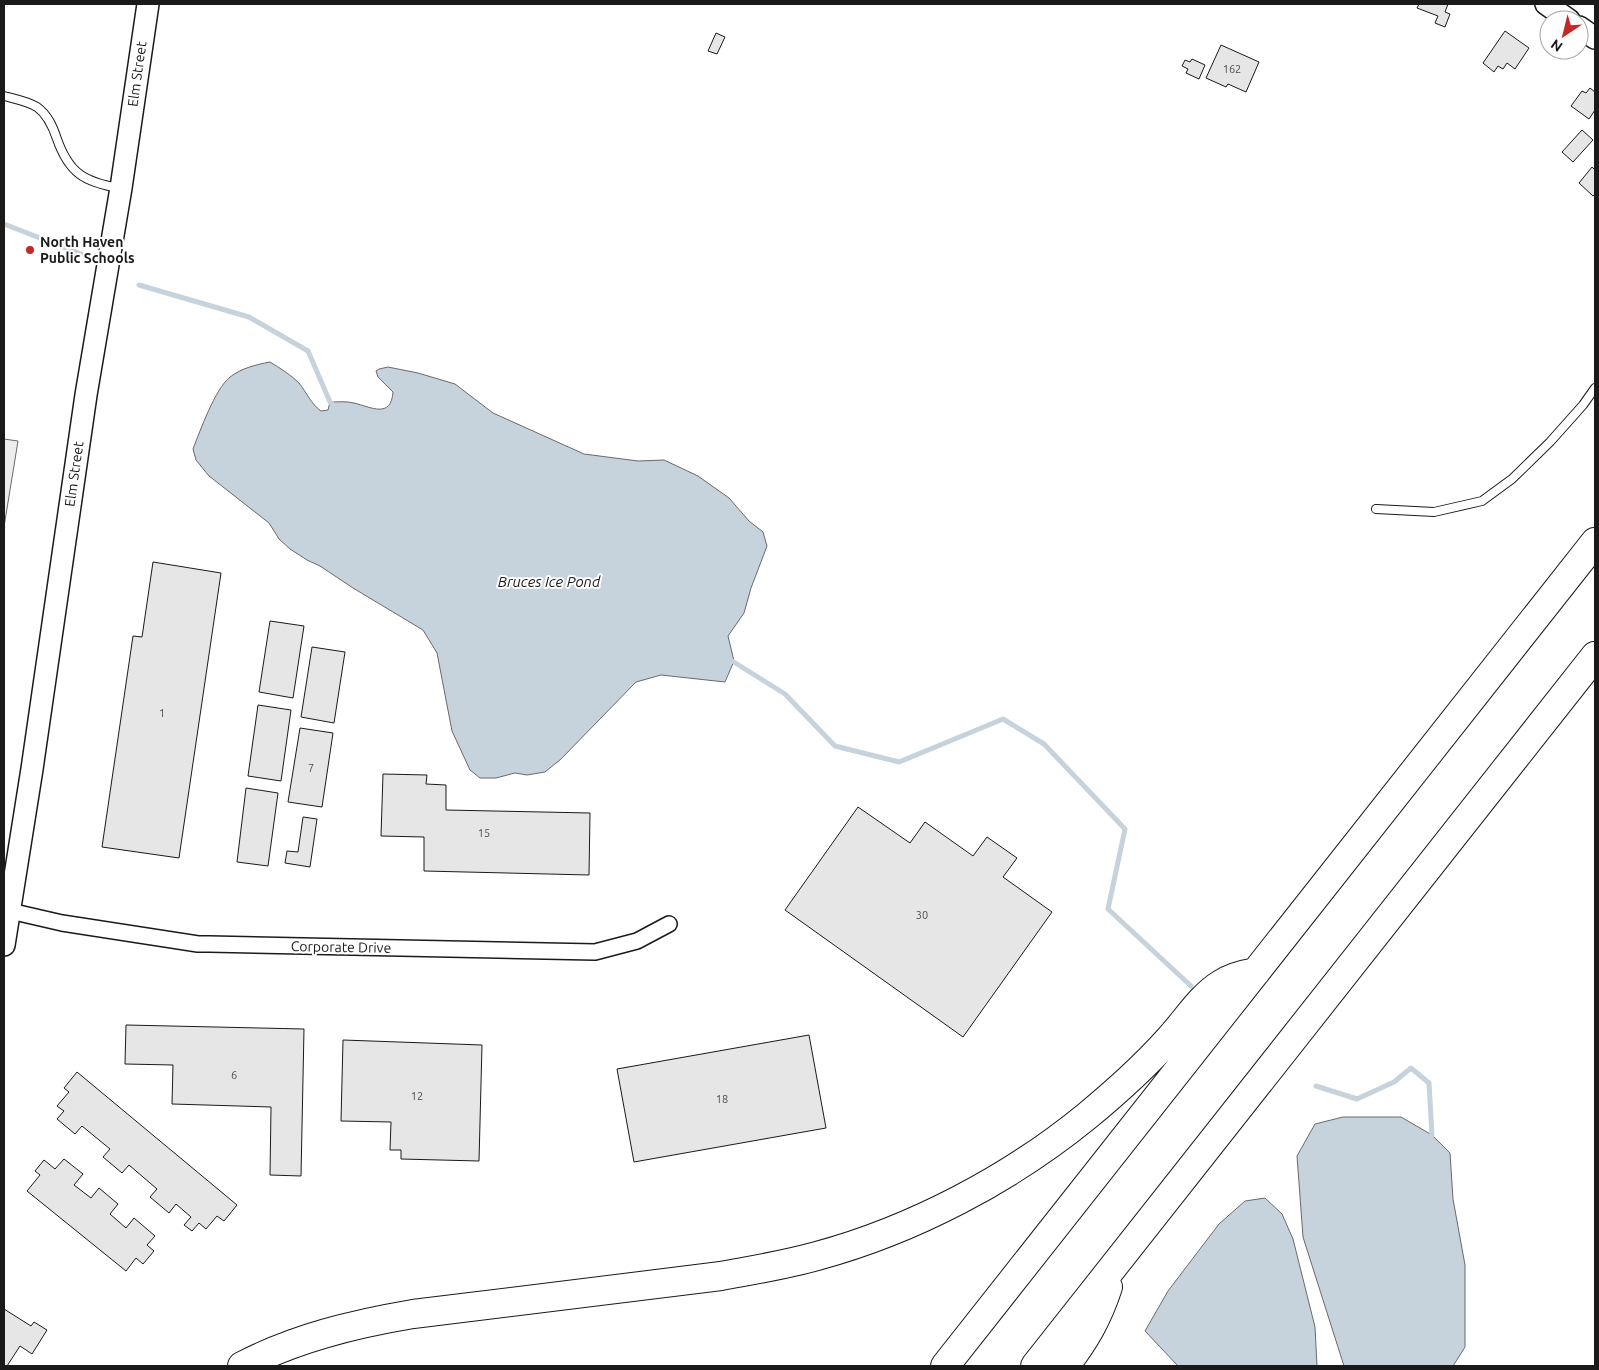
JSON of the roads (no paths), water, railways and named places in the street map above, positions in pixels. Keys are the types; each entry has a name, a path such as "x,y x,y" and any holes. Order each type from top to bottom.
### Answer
{"highway":[{"path":"945,1366 1595,542"},
{"path":"1035,1366 1595,656"},
{"path":"242,1366 298,1341 348,1326 413,1314 671,1283 730,1274 818,1256 879,1235 977,1190 1040,1151 1087,1116 1126,1082 1158,1051 1212,990 1230,979 1256,972"},
{"path":"1065,1366 1086,1338 1097,1318 1115,1265"}],"street":[{"name":"Elm Street","path":"4,946 86,395 121,188 148,4"},
{"name":"Corporate Drive","path":"10,911 62,923 198,944 594,952 637,941 669,924"}],"lane":[{"path":"4,96 30,103 45,115 53,127 65,159 76,172 89,181 121,188"},
{"path":"1376,509 1434,512 1482,502 1512,479 1550,442 1595,388"}],"water":[{"name":"Bruces Ice Pond","path":"270,362 299,383 312,402 321,411 328,410 330,402 351,402 379,409 388,406 393,392 378,377 376,371 388,367 418,373 455,384 493,413 584,454 638,461 664,460 698,476 729,498 749,521 763,532 767,546 744,613 728,636 734,661 725,682 661,675 636,682 561,759 545,772 527,775 515,773 496,778 480,778 470,770 452,731 437,653 423,630 290,549 279,539 269,523 209,476 196,460 193,449 208,411 224,383 244,369"},
{"path":"1343,1117 1401,1117 1432,1135 1450,1153 1453,1199 1465,1265 1465,1347 1453,1366 1344,1366 1303,1237 1297,1156 1315,1124"},
{"path":"1265,1198 1282,1214 1293,1239 1315,1327 1317,1366 1178,1366 1145,1331 1168,1291 1219,1224 1245,1201"}],"waterway":[{"path":"4,224 81,254"},
{"path":"139,285 249,317 308,351 330,402 334,406"},
{"path":"729,659 785,694 835,746 899,762 1003,719 1044,744 1125,829 1108,909 1191,986"},
{"path":"1316,1086 1357,1099 1394,1082 1411,1068 1429,1083 1432,1135 1430,1140"}],"place":[{"name":"North Haven Public Schools","path":"30,250"}]}
